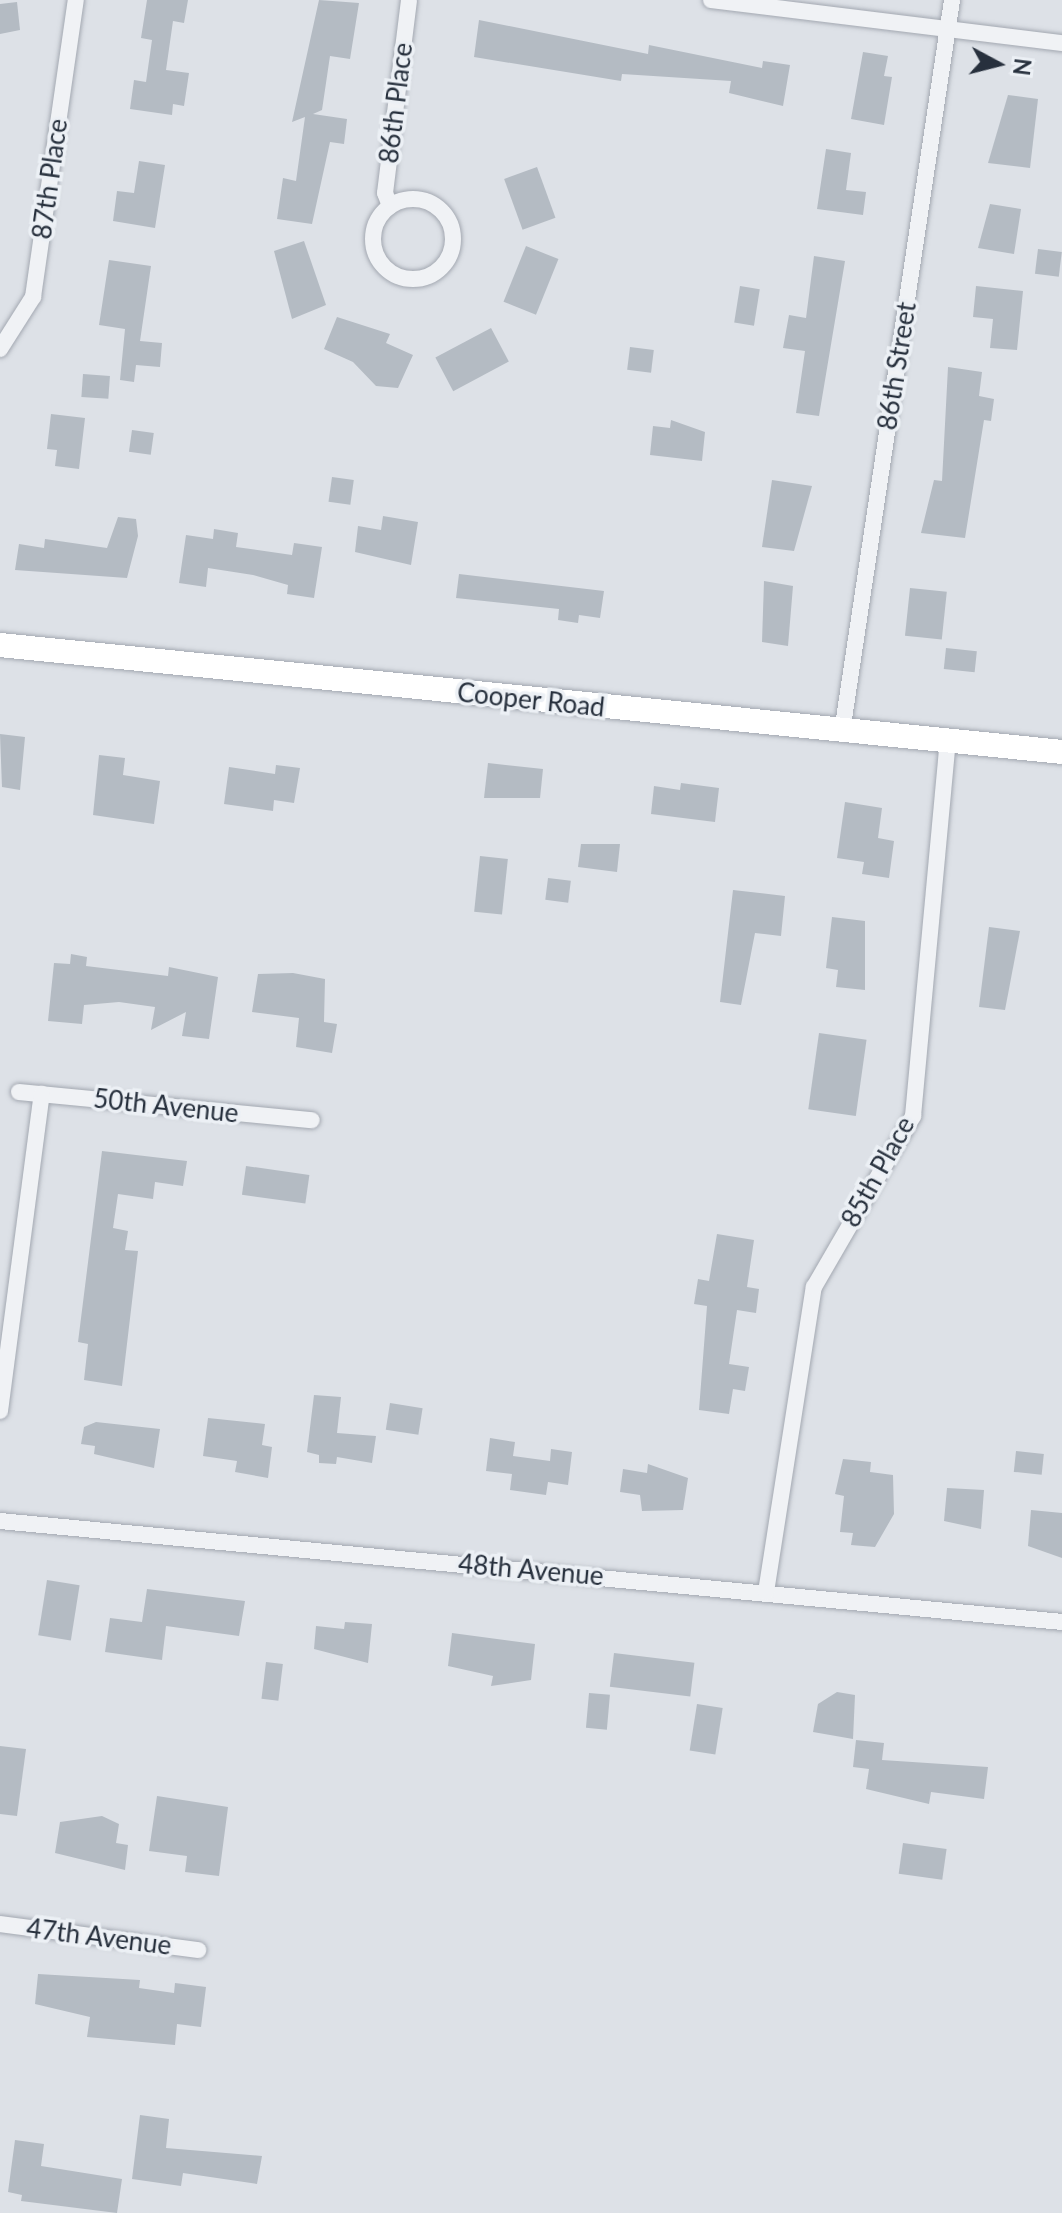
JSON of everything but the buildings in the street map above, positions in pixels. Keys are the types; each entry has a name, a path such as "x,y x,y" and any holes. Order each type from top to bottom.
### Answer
{"street":[{"name":"87th Place","path":"0,349 33,297 76,0"},
{"name":"86th Place","path":"390,206 385,193 409,0"},
{"path":"711,0 947,34 1062,43"},
{"name":"86th Street","path":"842,732 952,0"},
{"name":"86th Place","path":"428,201 448,218 450,257 431,276 405,279 382,265 375,227 390,206 428,201"},
{"name":"Cooper Road","path":"0,645 1062,752"},
{"name":"85th Place","path":"766,1592 814,1287 913,1116 948,742"},
{"name":"50th Avenue","path":"19,1092 312,1120"},
{"path":"0,1411 42,1094"},
{"name":"48th Avenue","path":"0,1521 1062,1622"},
{"name":"47th Avenue","path":"0,1924 198,1950"}]}
